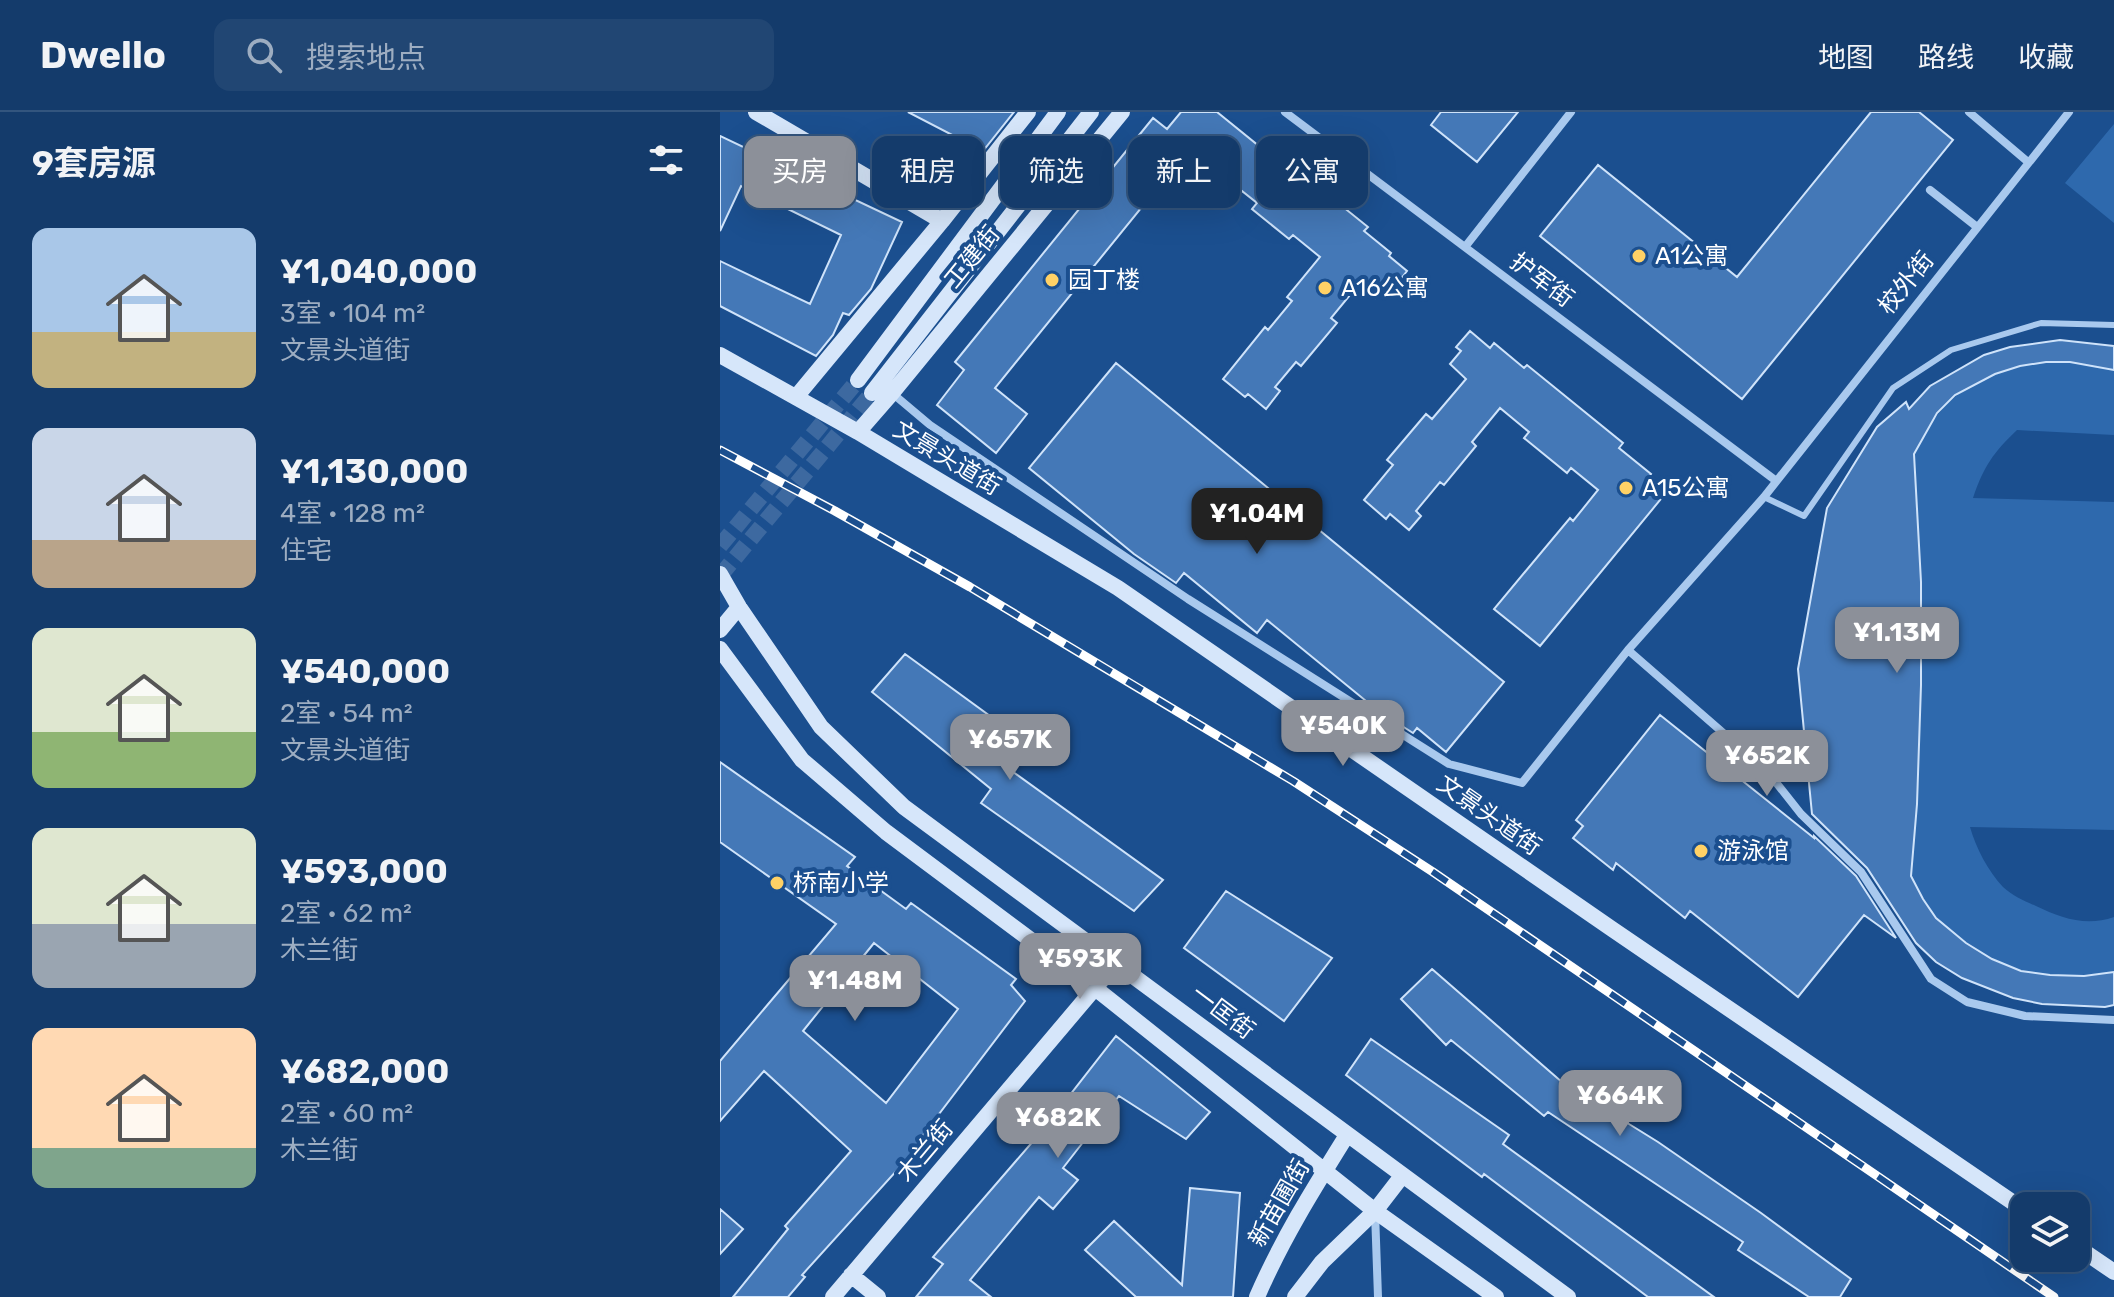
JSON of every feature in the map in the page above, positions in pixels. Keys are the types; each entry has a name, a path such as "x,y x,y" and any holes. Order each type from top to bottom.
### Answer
{"main road":[{"path":"756,112 942,221"},
{"name":"工建街","path":"796,397 1028,112"},
{"name":"工建街","path":"858,380 1058,112"},
{"name":"工建街","path":"872,393 1091,112"},
{"name":"工建街","path":"858,432 1122,112"},
{"name":"文景头道街","path":"720,355 858,432 1118,588 2010,1201"},
{"name":"一匡街","path":"720,574 821,727 904,807 1568,1297"},
{"path":"720,630 739,607"},
{"path":"720,649 802,760 886,832 1095,988 1375,1211 1496,1297"},
{"name":"木兰街","path":"833,1297 1116,963"},
{"name":"新苗圃街","path":"1257,1297 1299,1212 1347,1135"},
{"path":"1295,1297 1322,1262 1375,1211 1402,1176"},
{"path":"2090,1256 2114,1272"},
{"path":"851,1275 878,1297"}],"street":[{"name":"护军街","path":"1285,112 1775,480"},
{"path":"1465,247 1571,112"},
{"path":"1969,112 2028,162"},
{"name":"校外街","path":"892,393 930,425 1188,599 1449,764 1522,783 1628,650 1764,497 2069,112"},
{"path":"1930,190 1977,227"},
{"path":"1628,650 1767,771 1801,814 1861,872 1931,979 1967,1002 2025,1016 2114,1020"},
{"path":"1375,1211 1378,1297"}],"lane":[{"path":"1764,497 1804,516 1893,388 1951,350 2041,323 2114,325"}],"shaded area":[{"path":"2114,124 2114,223 2065,183"},
{"path":"2046,362 2070,362 2114,370 2114,435 2017,430 1990,461 1973,498 2114,502 2114,830 1970,827 1988,867 2003,887 2015,896 2074,920 2094,921 2114,917 2114,972 2080,975 2046,975 1991,959 1957,936 1928,907 1918,892 1911,871 1918,785 1921,667 1914,454 1940,412 1965,389 1995,374"}],"building":[{"path":"908,112 1014,112 984,150 984,136 954,136"},
{"path":"1181,112 1217,112 1256,144 1256,202 1240,190 1240,136 1138,136 1153,118 1167,129"},
{"path":"1441,112 1518,112 1477,162 1431,125"},
{"name":"A1公寓","path":"1871,112 1919,112 1953,140 1742,399 1540,236 1598,165 1737,277"},
{"path":"720,136 744,147 744,187 741,186 720,231"},
{"path":"1128,149 1128,208 1141,208 995,388 1027,414 996,453 937,405 964,370 955,362 1080,208 1112,208 1112,169"},
{"path":"856,200 902,222 871,289 849,315 843,313 833,335 816,356 720,306 720,261 810,304 841,235 786,208 856,208"},
{"path":"1256,204 1256,208 1344,208 1368,227 1364,231 1407,271 1392,290 1386,285 1375,298 1359,284 1331,318 1337,323 1301,366 1296,362 1275,387 1280,391 1266,409 1223,379 1265,327 1268,330 1292,301 1287,297 1320,257 1293,235 1289,239 1252,209"},
{"name":"A15公寓","path":"1470,331 1490,348 1494,343 1524,368 1527,365 1623,443 1619,448 1651,474 1647,480 1665,494 1540,646 1494,609 1570,518 1573,521 1598,490 1571,468 1567,473 1524,438 1529,432 1500,408 1472,442 1476,446 1444,485 1440,482 1416,511 1421,516 1409,530 1390,514 1386,519 1364,500 1393,465 1387,460 1426,414 1432,419 1466,379 1450,364 1461,351 1456,347"},
{"path":"2060,340 2114,346 2114,370 2070,362 2046,362 1995,374 1955,395 1937,413 1914,454 1921,582 1921,685 1911,876 1936,918 1966,943 1992,959 2021,971 2050,975 2084,976 2114,972 2114,1005 2105,1007 2042,1004 2013,998 1962,978 1936,962 1916,943 1867,868 1812,814 1798,669 1827,508 1877,427 1906,402 1909,409 1930,386 1984,355 2010,347"},
{"path":"1116,363 1504,682 1446,752 1417,728 1413,733 1377,710 1267,620 1257,633 1184,573 1176,583 1134,554 1029,468"},
{"path":"905,654 1005,727 984,751 1163,880 1134,911 981,803 991,789 872,692"},
{"name":"游泳馆","path":"1660,715 1814,836 1856,876 1896,938 1864,915 1798,997 1690,911 1685,918 1616,863 1613,870 1573,838 1583,826 1576,820"},
{"path":"720,762 855,857 847,866 906,909 911,903 1016,979 1011,985 1025,1001 917,1143 919,1146 802,1275 805,1277 788,1297 733,1297 788,1229 785,1226 851,1151 764,1071 720,1121 720,1061 836,924 720,842","holes":["874,943 958,1009 886,1103 803,1031"]},
{"path":"1226,891 1332,958 1284,1021 1184,948"},
{"path":"1432,969 1563,1083 1658,1142 1851,1279 1840,1297 1809,1297 1738,1250 1743,1242 1548,1112 1544,1116 1451,1040 1446,1045 1401,999"},
{"path":"1116,1036 1210,1112 1186,1139 1119,1096 1063,1168 1078,1180 1053,1209 1039,1197 970,1280 991,1297 916,1297 943,1264 933,1257 1041,1132"},
{"path":"1371,1039 1509,1135 1503,1144 1714,1297 1648,1297 1346,1075"},
{"path":"1190,1188 1240,1193 1233,1297 1136,1297 1085,1250 1114,1221 1182,1285"},
{"path":"720,1209 743,1229 720,1254"}],"tunnel":[{"path":"720,546 858,380"},
{"path":"720,576 872,393"}],"railway":[{"path":"720,450 970,587 1293,781 1433,872 2054,1297"}],"place":[{"name":"A1公寓","path":"1639,256"},
{"name":"园丁楼","path":"1052,280"},
{"name":"A16公寓","path":"1325,288"},
{"name":"A15公寓","path":"1626,488"},
{"name":"游泳馆","path":"1701,851"},
{"name":"桥南小学","path":"777,883"}]}
